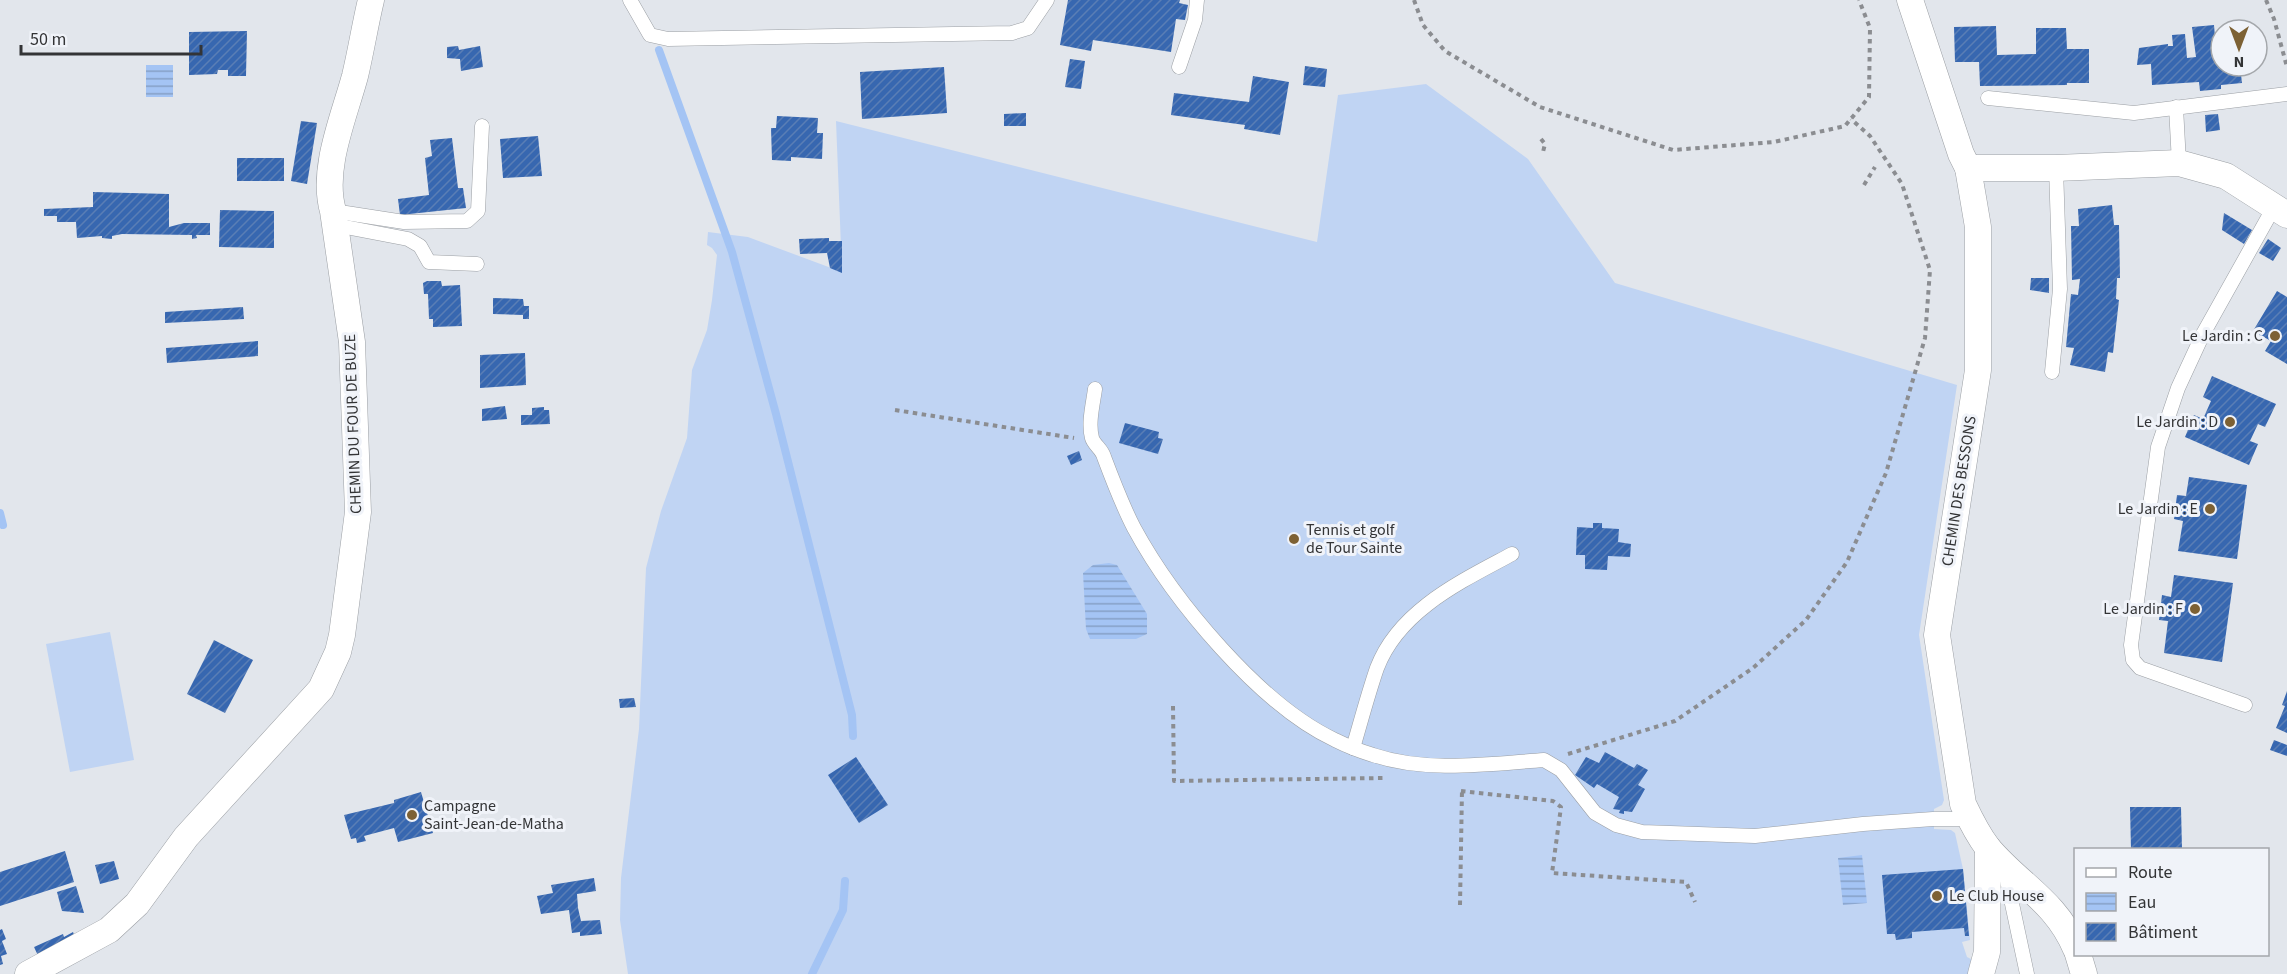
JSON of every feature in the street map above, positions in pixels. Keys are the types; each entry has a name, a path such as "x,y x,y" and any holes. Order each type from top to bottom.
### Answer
{"street":[{"name":"CHEMIN DU FOUR DE BUZE","path":"28,974 109,930 137,904 186,837 321,689 331,669 342,635 358,512 352,342 329,196 329,172 356,73 371,0"},
{"name":"CHEMIN DES BESSONS","path":"1910,0 1961,154 1968,168 1978,227 1978,370 1937,635 1963,804 1970,819 1995,855 2044,900 2068,931 2074,944"},
{"path":"1968,168 2056,168 2179,163 2226,176 2281,211"},
{"path":"1981,974 1987,952 1995,855"},
{"path":"2079,956 2084,974"}],"lane":[{"path":"630,0 650,35 668,39 1012,33 1028,28 1047,0"},
{"path":"1179,67 1195,20 1197,0"},
{"path":"1988,98 2134,112 2287,94"},
{"path":"2176,107 2179,163"},
{"path":"334,218 404,222 466,221 478,211 482,126"},
{"path":"2052,372 2060,289 2056,168"},
{"path":"2245,705 2140,668 2133,660 2131,645 2158,447 2178,388 2203,334 2281,211"},
{"path":"334,218 408,239 420,246 429,262 477,264"},
{"path":"1095,389 1091,418 1092,440 1103,452 1116,491 1134,528 1156,564 1227,654 1262,689 1294,715 1334,740 1375,756 1424,766 1544,760 1561,770 1595,813 1616,825 1642,832 1755,836 1863,824 1970,819"},
{"path":"1353,748 1378,666 1397,632 1430,602 1512,554"},
{"path":"1995,855 2027,974"}],"path":[{"path":"1414,0 1423,24 1445,51 1540,107 1673,150 1774,142 1845,126 1869,97 1870,28 1859,0"},
{"path":"2266,0 2274,19 2287,67"},
{"path":"1544,760 1676,721 1752,668 1806,620 1847,562 1886,473 1925,338 1930,270 1902,184 1870,136 1851,119"},
{"path":"1541,139 1545,144 1543,152"},
{"path":"1864,185 1875,167"},
{"path":"894,410 1092,440"},
{"path":"1173,706 1174,781 1393,778"},
{"path":"1460,905 1463,765"},
{"path":"1461,791 1553,801 1561,807 1552,873 1686,882 1695,902"}],"shaded area":[{"name":"Tennis et golf de Tour Sainte","path":"1426,84 1528,159 1615,283 1957,385 1919,635 1944,800 1942,805 1934,809 1934,829 1951,830 1955,833 1963,869 1970,940 1962,942 1967,957 1975,961 1971,974 628,974 620,920 621,878 639,729 646,568 661,511 687,438 692,370 707,330 717,255 707,245 708,232 748,237 842,272 836,121 1317,242 1338,95"},
{"path":"110,632 134,760 70,772 46,644"}],"water":[{"path":"146,65 173,65 173,97 146,97"},
{"path":"1109,563 1117,565 1147,614 1147,634 1136,639 1090,639 1086,629 1083,573 1093,565"},
{"path":"1862,855 1867,903 1843,905 1838,858"}],"building":[{"path":"1068,0 1180,0 1179,3 1188,5 1185,20 1176,19 1171,52 1093,40 1091,51 1060,45"},
{"path":"2209,25 2209,78 2241,78 2242,83 2221,85 2221,89 2200,91 2199,82 2152,85 2151,64 2137,65 2139,48 2168,44 2168,46 2173,46 2172,35 2185,34 2187,58 2196,57 2192,27"},
{"path":"1996,26 1997,55 2036,54 2036,28 2066,28 2067,49 2089,49 2089,83 1980,86 1979,62 1955,62 1954,27"},
{"path":"247,31 246,76 228,76 228,70 218,70 217,74 189,75 189,32"},
{"path":"458,46 459,50 480,46 483,67 461,71 460,59 447,58 447,47"},
{"path":"1070,59 1085,61 1081,89 1065,87"},
{"path":"1305,66 1327,69 1325,87 1303,85"},
{"path":"944,67 947,113 862,119 860,72"},
{"path":"1253,76 1289,82 1280,135 1244,129 1245,125 1171,115 1174,93 1249,102"},
{"path":"1026,113 1026,126 1004,126 1004,114"},
{"path":"2218,114 2220,130 2206,132 2205,115"},
{"path":"777,116 818,118 817,133 823,133 822,159 791,157 791,161 772,160 771,128 776,128"},
{"path":"301,121 317,123 307,184 291,181"},
{"path":"538,136 542,176 503,178 500,139"},
{"path":"452,138 458,188 463,188 466,208 400,215 398,199 429,195 425,158 432,156 430,140"},
{"path":"237,158 284,158 284,181 237,181"},
{"path":"93,192 169,194 169,227 184,223 210,223 210,235 196,235 197,238 192,239 192,235 122,234 112,236 112,239 102,238 102,236 77,238 76,222 57,222 57,216 44,216 44,209 93,207"},
{"path":"2112,205 2114,225 2119,225 2120,278 2117,278 2116,299 2119,300 2113,353 2108,352 2105,372 2070,365 2074,348 2066,347 2071,294 2078,295 2080,279 2072,280 2071,226 2079,226 2078,209"},
{"path":"220,210 274,211 274,248 219,247"},
{"path":"2224,213 2252,230 2244,244 2222,230"},
{"path":"829,238 829,241 842,241 842,273 830,268 827,253 800,254 799,239"},
{"path":"2268,239 2281,248 2273,261 2259,253"},
{"path":"2031,278 2049,278 2049,293 2030,290"},
{"path":"441,281 442,286 460,285 462,326 433,327 433,319 429,319 428,294 424,294 423,283"},
{"name":"Le Jardin : C","path":"2277,291 2287,297 2287,364 2265,351 2271,341 2253,331"},
{"path":"493,298 523,299 524,306 529,306 529,319 523,319 523,315 493,314"},
{"path":"243,307 244,319 165,323 165,312"},
{"path":"258,341 258,356 167,363 166,348"},
{"path":"525,353 526,385 480,388 480,355"},
{"name":"Le Jardin : D","path":"2212,376 2276,404 2265,427 2258,424 2250,441 2258,444 2249,465 2185,437 2194,415 2203,419 2211,401 2203,397"},
{"path":"505,406 507,419 482,421 482,409"},
{"path":"544,407 544,410 549,410 550,424 521,425 521,415 532,415 532,408"},
{"path":"1125,423 1159,432 1158,438 1163,439 1158,454 1119,443"},
{"path":"1079,451 1082,460 1071,465 1067,456"},
{"name":"Le Jardin : E","path":"2189,477 2247,485 2237,559 2178,551 2183,521 2174,519 2177,495 2186,496"},
{"path":"1593,523 1602,523 1602,528 1619,529 1618,542 1631,544 1630,557 1608,556 1607,570 1585,569 1585,555 1576,555 1577,527 1593,528"},
{"name":"Le Jardin : F","path":"2174,575 2233,583 2222,662 2164,653 2168,621 2159,620 2162,595 2171,597"},
{"path":"214,640 253,660 225,713 187,694"},
{"path":"2287,691 2287,733 2276,728 2285,706 2282,705"},
{"path":"634,698 636,707 620,708 619,699"},
{"path":"2274,740 2287,745 2287,756 2270,750"},
{"path":"1605,752 1634,768 1637,764 1648,770 1638,785 1645,789 1632,812 1619,813 1620,810 1613,809 1619,797 1597,784 1594,788 1575,775 1586,757 1599,763"},
{"path":"856,757 888,805 859,823 828,775"},
{"path":"421,792 433,833 398,842 394,828 364,836 366,841 357,843 356,838 351,839 344,815 394,803 394,800"},
{"path":"2130,807 2181,807 2182,848 2131,848"},
{"path":"65,851 74,882 0,906 0,872"},
{"path":"114,861 119,879 100,884 95,865"},
{"name":"Le Club House","path":"1963,869 1969,936 1965,936 1964,928 1912,932 1912,938 1896,940 1895,934 1887,934 1882,875"},
{"path":"594,878 596,891 577,894 578,908 581,921 600,920 602,934 580,936 580,932 572,933 569,910 541,914 537,896 553,893 551,885"},
{"path":"76,886 84,913 62,911 57,892"},
{"path":"2,929 6,939 2,941 7,954 1,956 3,964 0,965 0,930"},
{"path":"73,932 77,942 40,960 34,947"}],"waterway":[{"path":"659,50 732,252 776,414 852,715 853,736"},
{"path":"0,513 3,525"},
{"path":"812,974 843,910 845,881"}],"place":[{"name":"Le Jardin : C","path":"2275,336"},
{"name":"Le Jardin : D","path":"2230,422"},
{"name":"Le Jardin : E","path":"2210,509"},
{"name":"Tennis et golf de Tour Sainte","path":"1294,539"},
{"name":"Le Jardin : F","path":"2195,609"},
{"name":"Campagne Saint-Jean-de-Matha","path":"412,815"},
{"name":"Le Club House","path":"1937,896"}]}
